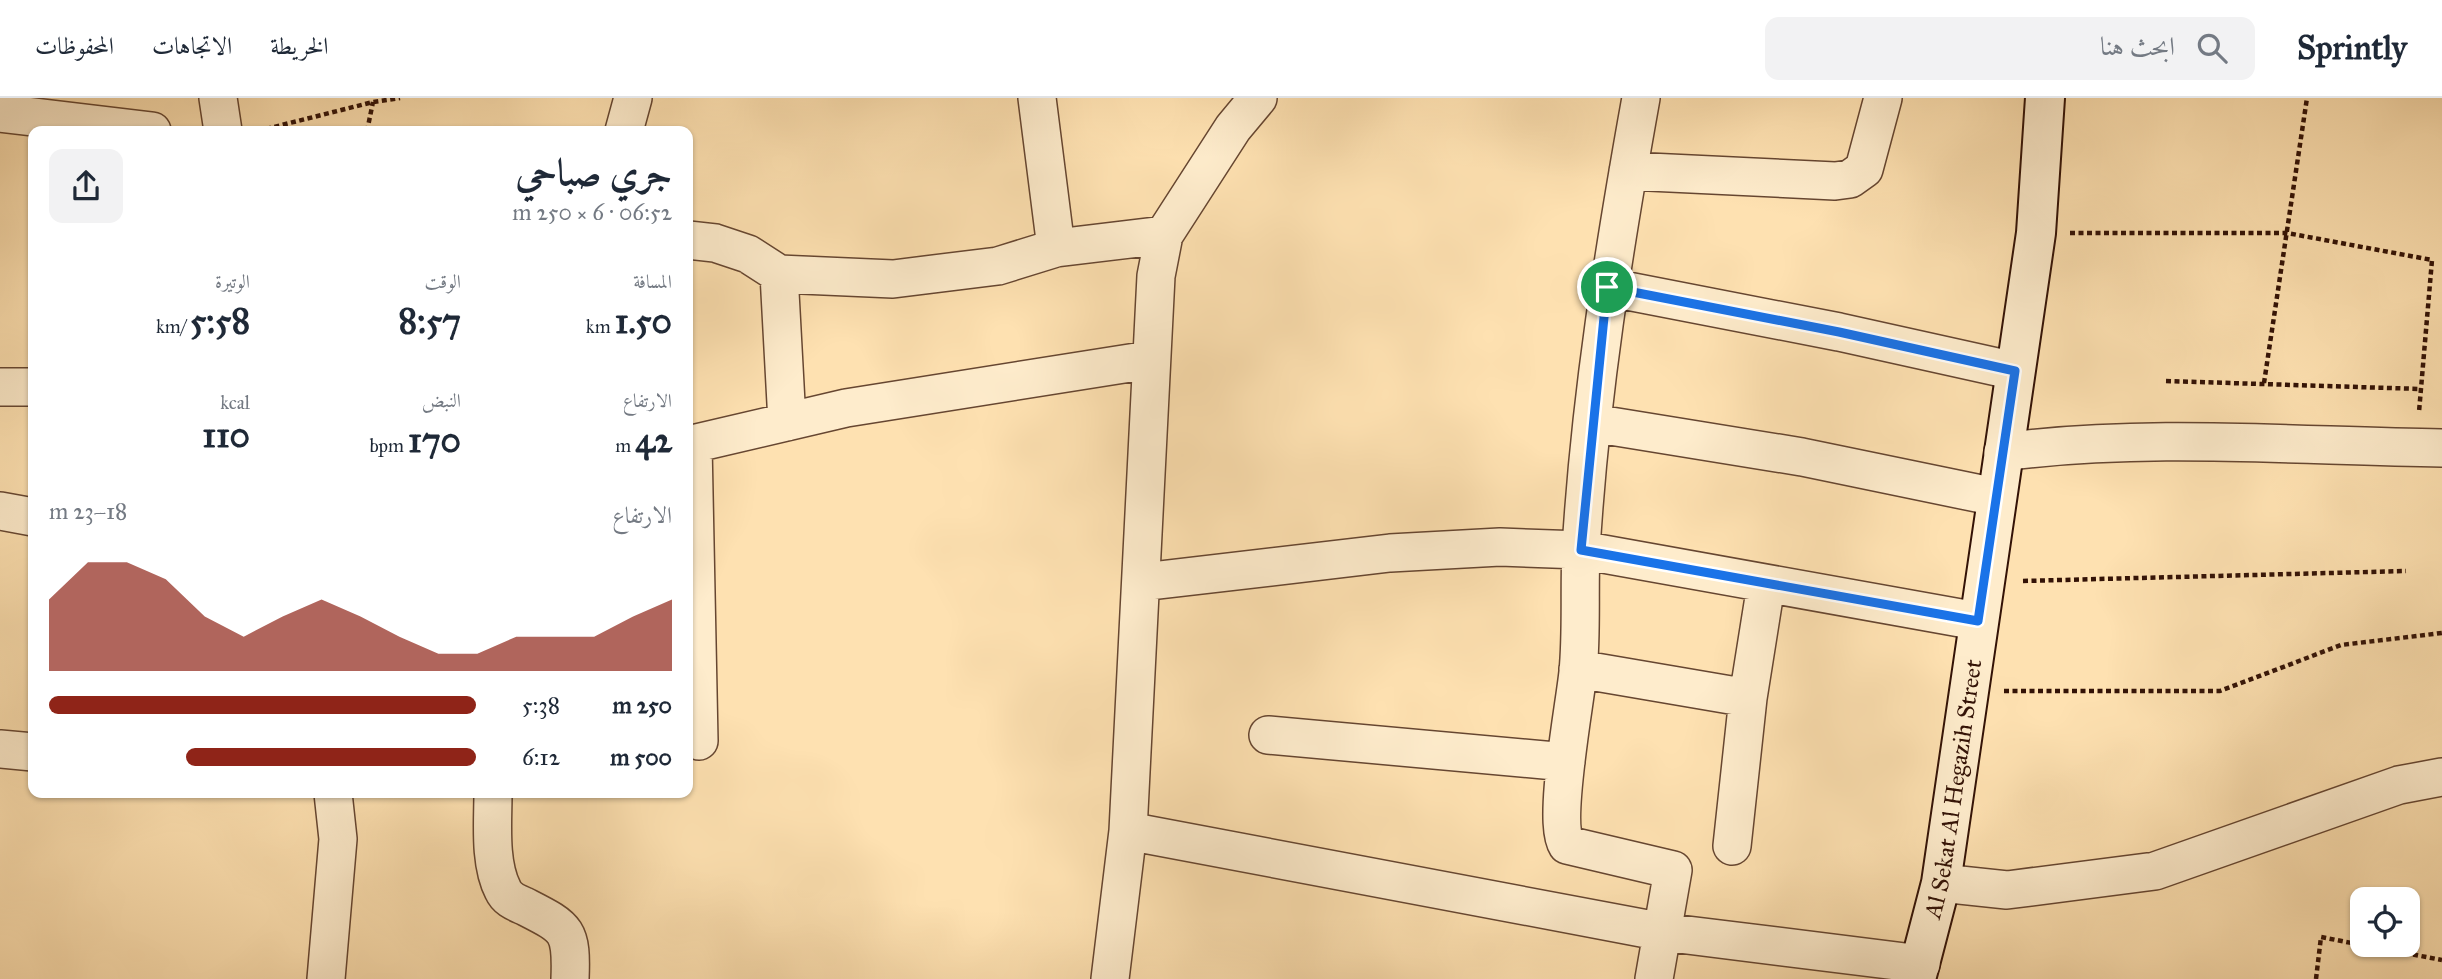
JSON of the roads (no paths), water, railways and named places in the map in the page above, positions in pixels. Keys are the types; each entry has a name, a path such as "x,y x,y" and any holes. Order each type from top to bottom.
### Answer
{"street":[{"path":"218,98 222,126"},
{"path":"625,126 633,98"},
{"path":"1037,98 1056,248"},
{"path":"1109,979 1128,831 1142,582 1149,360 1156,276 1164,234 1233,128 1258,98"},
{"path":"1641,98 1607,287 1592,423 1581,550 1578,669 1566,762 1563,839 1567,845 1673,870 1654,979"},
{"path":"1628,171 1835,181 1850,179 1864,169 1883,98"},
{"name":"Al Sekat Al Hegazih Street","path":"1919,972 1941,883 2036,233 2045,98"},
{"path":"0,113 110,126"},
{"path":"693,241 716,243 748,254 779,274 893,279 998,266 1056,248 1164,234"},
{"path":"779,274 786,422"},
{"path":"1607,287 1839,332 2015,371"},
{"path":"693,445 888,401 1149,360"},
{"path":"0,387 28,387"},
{"path":"1592,423 1802,457 1996,497"},
{"path":"2003,452 2063,444 2157,443 2442,448"},
{"path":"0,511 28,516"},
{"path":"693,519 699,741"},
{"path":"1142,582 1390,554 1500,547 1581,550 1978,621"},
{"path":"1732,846 1748,698 1766,585"},
{"path":"1578,669 1748,698"},
{"path":"1268,735 1566,762"},
{"path":"0,749 28,751"},
{"path":"1941,883 2007,890 2155,871 2399,785 2442,777"},
{"path":"326,979 338,839 334,798"},
{"path":"493,798 496,865 502,888 509,898 547,917 564,930 571,947 570,979"},
{"path":"1128,831 1663,932 1919,972"}]}
